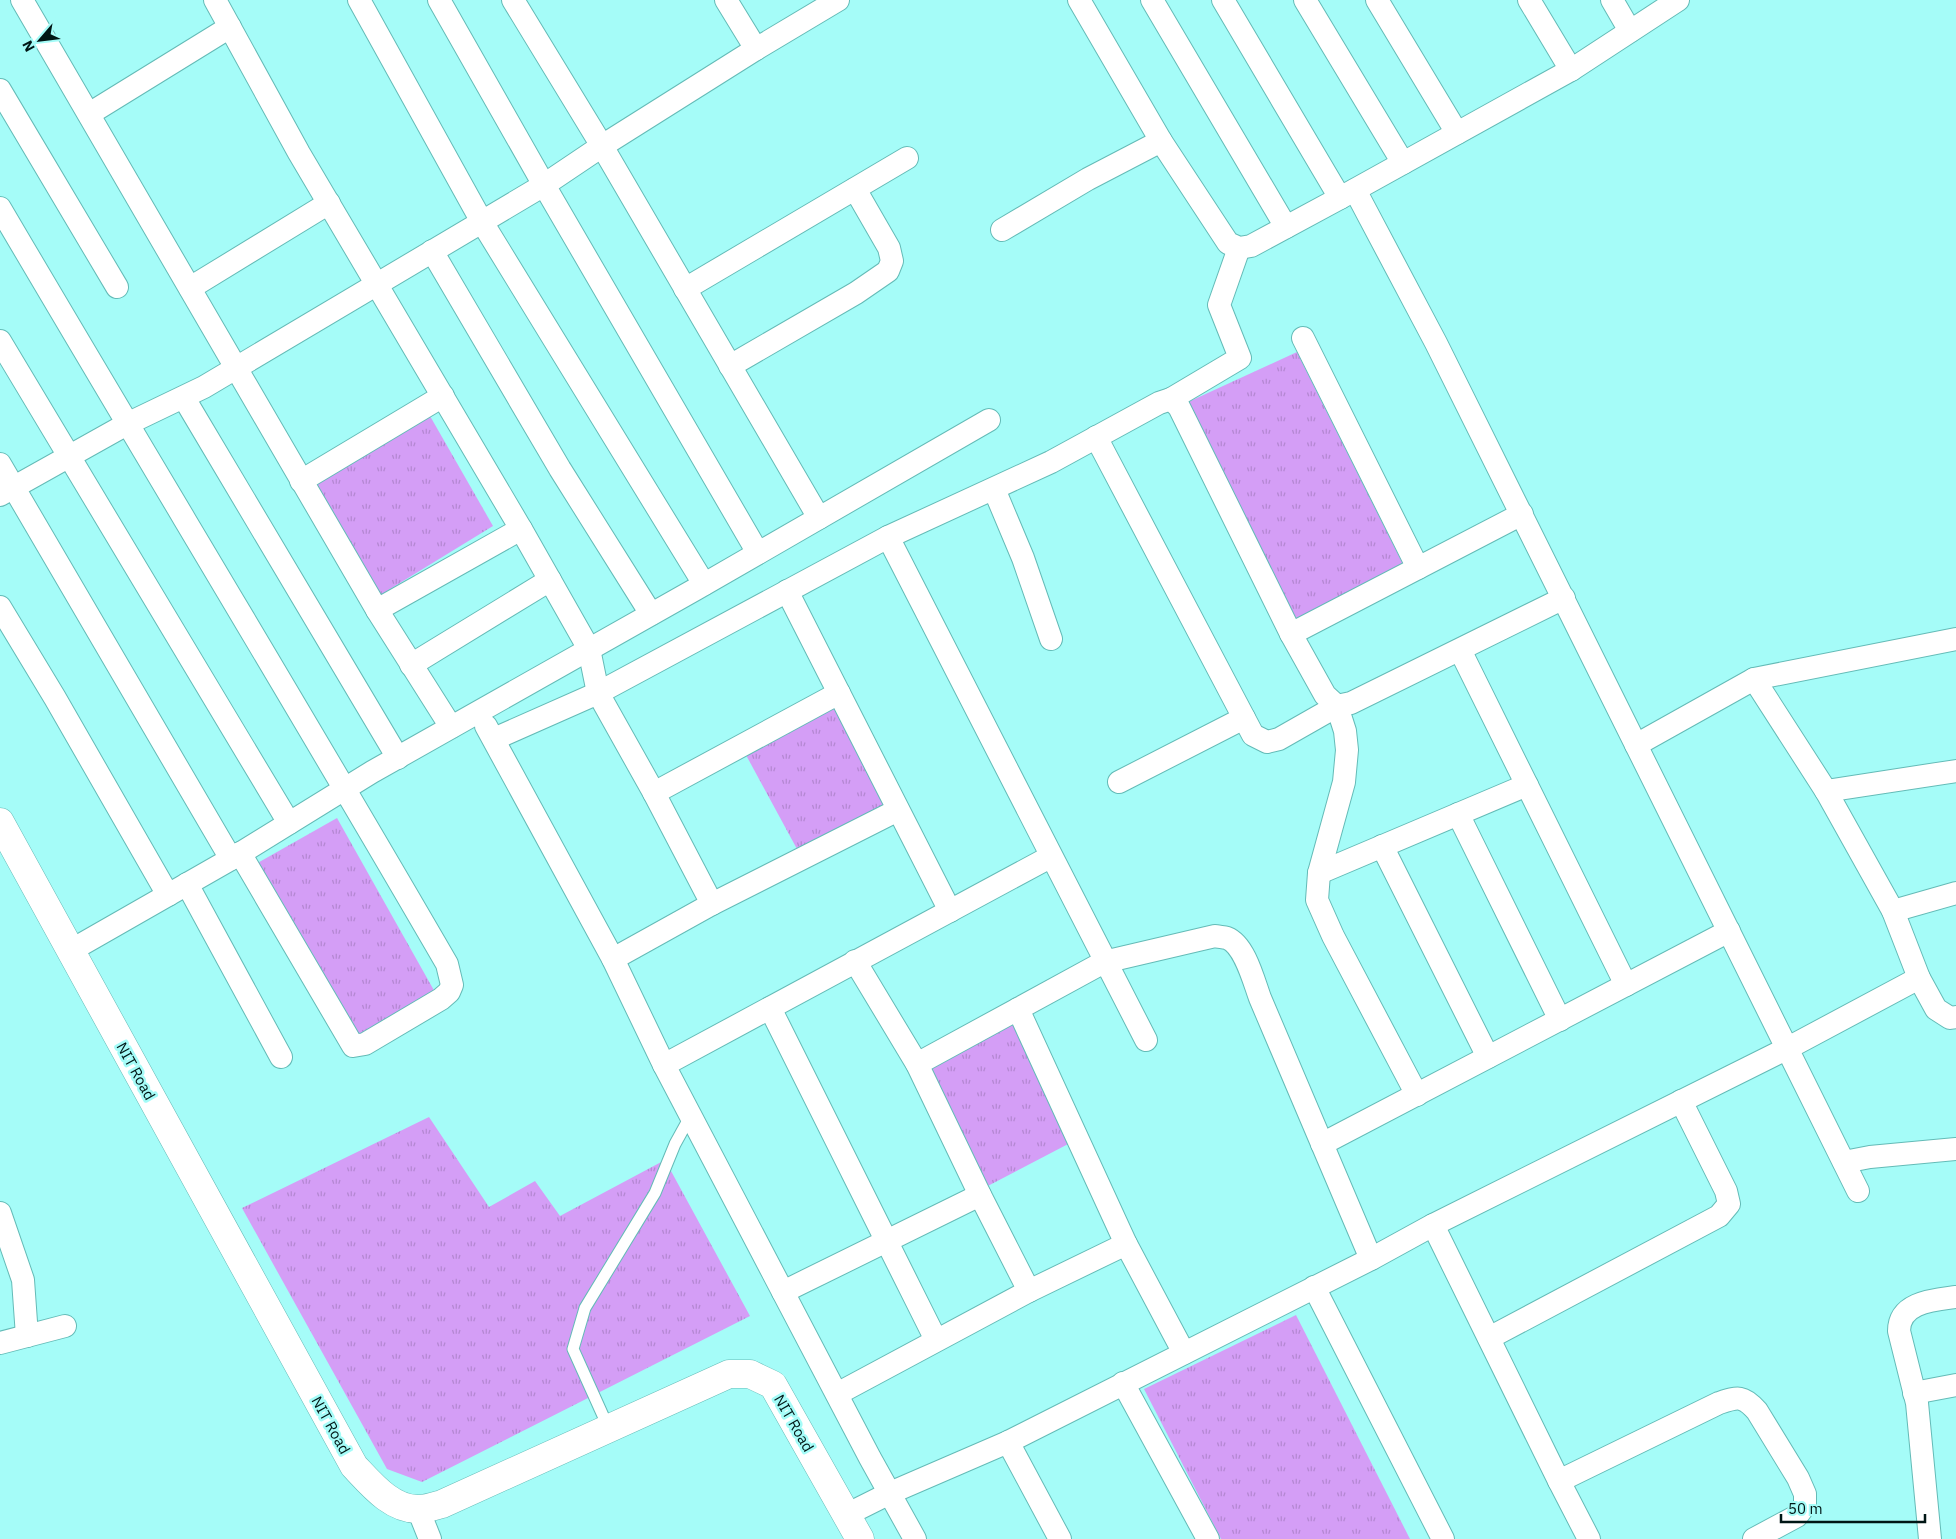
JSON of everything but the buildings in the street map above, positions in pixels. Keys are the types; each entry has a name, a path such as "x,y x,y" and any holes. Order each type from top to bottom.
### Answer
{"main road":[{"name":"NIT Road","path":"0,822 354,1466 376,1489 400,1505 418,1509 442,1504 729,1374 750,1374 773,1386 860,1539"}],"street":[{"path":"22,0 377,610 451,727"},
{"path":"215,0 299,153 378,284 589,649 598,693 654,793 712,904"},
{"path":"358,0 482,222 704,584"},
{"path":"439,0 758,553"},
{"path":"513,0 602,146 819,518"},
{"path":"726,0 756,49"},
{"path":"1079,0 1161,141 1228,243 1239,248 1251,246 1348,194 1571,70 1678,0"},
{"path":"1152,0 1286,227"},
{"path":"1223,0 1348,194 1436,343 1858,1191"},
{"path":"1305,0 1403,163"},
{"path":"1377,0 1457,133"},
{"path":"1530,0 1571,70"},
{"path":"1612,0 1630,31"},
{"path":"7,491 127,424 184,398 237,368 544,185 827,3"},
{"path":"89,114 230,27"},
{"path":"0,90 117,287"},
{"path":"1002,230 1088,179 1161,141"},
{"path":"685,289 907,158"},
{"path":"730,366 856,293 888,271 892,261 889,248 855,189"},
{"path":"190,288 329,203"},
{"path":"0,208 345,788 446,964 452,985 449,992 441,999 365,1044 353,1046 7,491 0,464"},
{"path":"494,739 598,693 888,537 1051,462 1159,403 1171,399 1240,358 1219,305 1239,248"},
{"path":"432,251 560,469 652,614"},
{"path":"1303,338 1418,568"},
{"path":"0,341 289,823"},
{"path":"302,481 443,396"},
{"path":"184,398 398,758"},
{"path":"1171,399 1179,407 1292,634 1325,695 1337,706 1345,731 1347,750 1344,782 1319,873 1317,900 1322,914 1417,1095"},
{"path":"70,951 235,856 345,788 988,420"},
{"path":"1096,437 1253,735 1267,742 1280,740 1337,706 1351,703 1564,598"},
{"path":"1001,486 1051,639"},
{"path":"1292,634 1522,514"},
{"path":"377,610 521,529"},
{"path":"888,537 1050,857 1146,1040"},
{"path":"411,665 550,580"},
{"path":"787,591 950,911"},
{"path":"0,608 60,707 168,895"},
{"path":"1636,745 1754,680 1956,639"},
{"path":"1460,650 1626,985"},
{"path":"1754,680 1826,791 1893,912 1919,978 1936,1010 1950,1018 1956,1017"},
{"path":"654,793 839,693"},
{"path":"479,712 613,959 690,1115 870,1458 915,1539"},
{"path":"1119,782 1244,718"},
{"path":"1826,791 1956,771"},
{"path":"1319,873 1527,785"},
{"path":"613,959 712,904 898,810"},
{"path":"1458,814 1560,1020"},
{"path":"1382,846 1488,1057"},
{"path":"664,1065 1050,857"},
{"path":"187,884 281,1057"},
{"path":"1893,912 1956,893"},
{"path":"1322,1144 1729,931"},
{"path":"917,1064 1104,962 1215,936 1228,939 1239,949 1250,968 1260,998 1371,1259"},
{"path":"855,961 917,1064 980,1195 1029,1290"},
{"path":"846,1515 890,1493 1008,1442 1371,1259 1433,1224 1788,1048 1919,978"},
{"path":"770,1008 936,1340"},
{"path":"1018,1009 1126,1244 1184,1353"},
{"path":"1489,1338 1719,1216 1729,1204 1726,1192 1682,1101"},
{"path":"1844,1162 1870,1157 1956,1149"},
{"path":"784,1292 980,1195"},
{"path":"0,1213 23,1280 27,1336"},
{"path":"1433,1224 1589,1539"},
{"path":"837,1394 1029,1290 1126,1244"},
{"path":"1314,1287 1443,1539"},
{"path":"1930,1539 1914,1393 1899,1331 1899,1323 1903,1314 1925,1301 1956,1296"},
{"path":"0,1343 65,1326"},
{"path":"1123,1383 1208,1539"},
{"path":"1914,1393 1956,1385"},
{"path":"1559,1481 1719,1403 1738,1397 1749,1402 1757,1411 1798,1478 1805,1494 1805,1505 1797,1516 1754,1539"},
{"path":"1008,1442 1060,1539"},
{"path":"418,1509 430,1539"}],"lane":[{"path":"609,1429 573,1349 585,1308 655,1193 675,1144 690,1115"}],"green space":[{"path":"1297,352 1403,564 1296,619 1186,403"},
{"path":"430,416 493,526 377,597 309,484"},
{"path":"835,705 885,806 797,849 746,755"},
{"path":"337,818 436,994 354,1039 254,865"},
{"path":"1013,1021 1072,1142 982,1189 926,1068"},
{"path":"429,1117 489,1207 535,1181 560,1216 665,1160 750,1316 422,1482 387,1469 242,1208"},
{"path":"1296,1315 1410,1539 1221,1539 1144,1389"}]}
